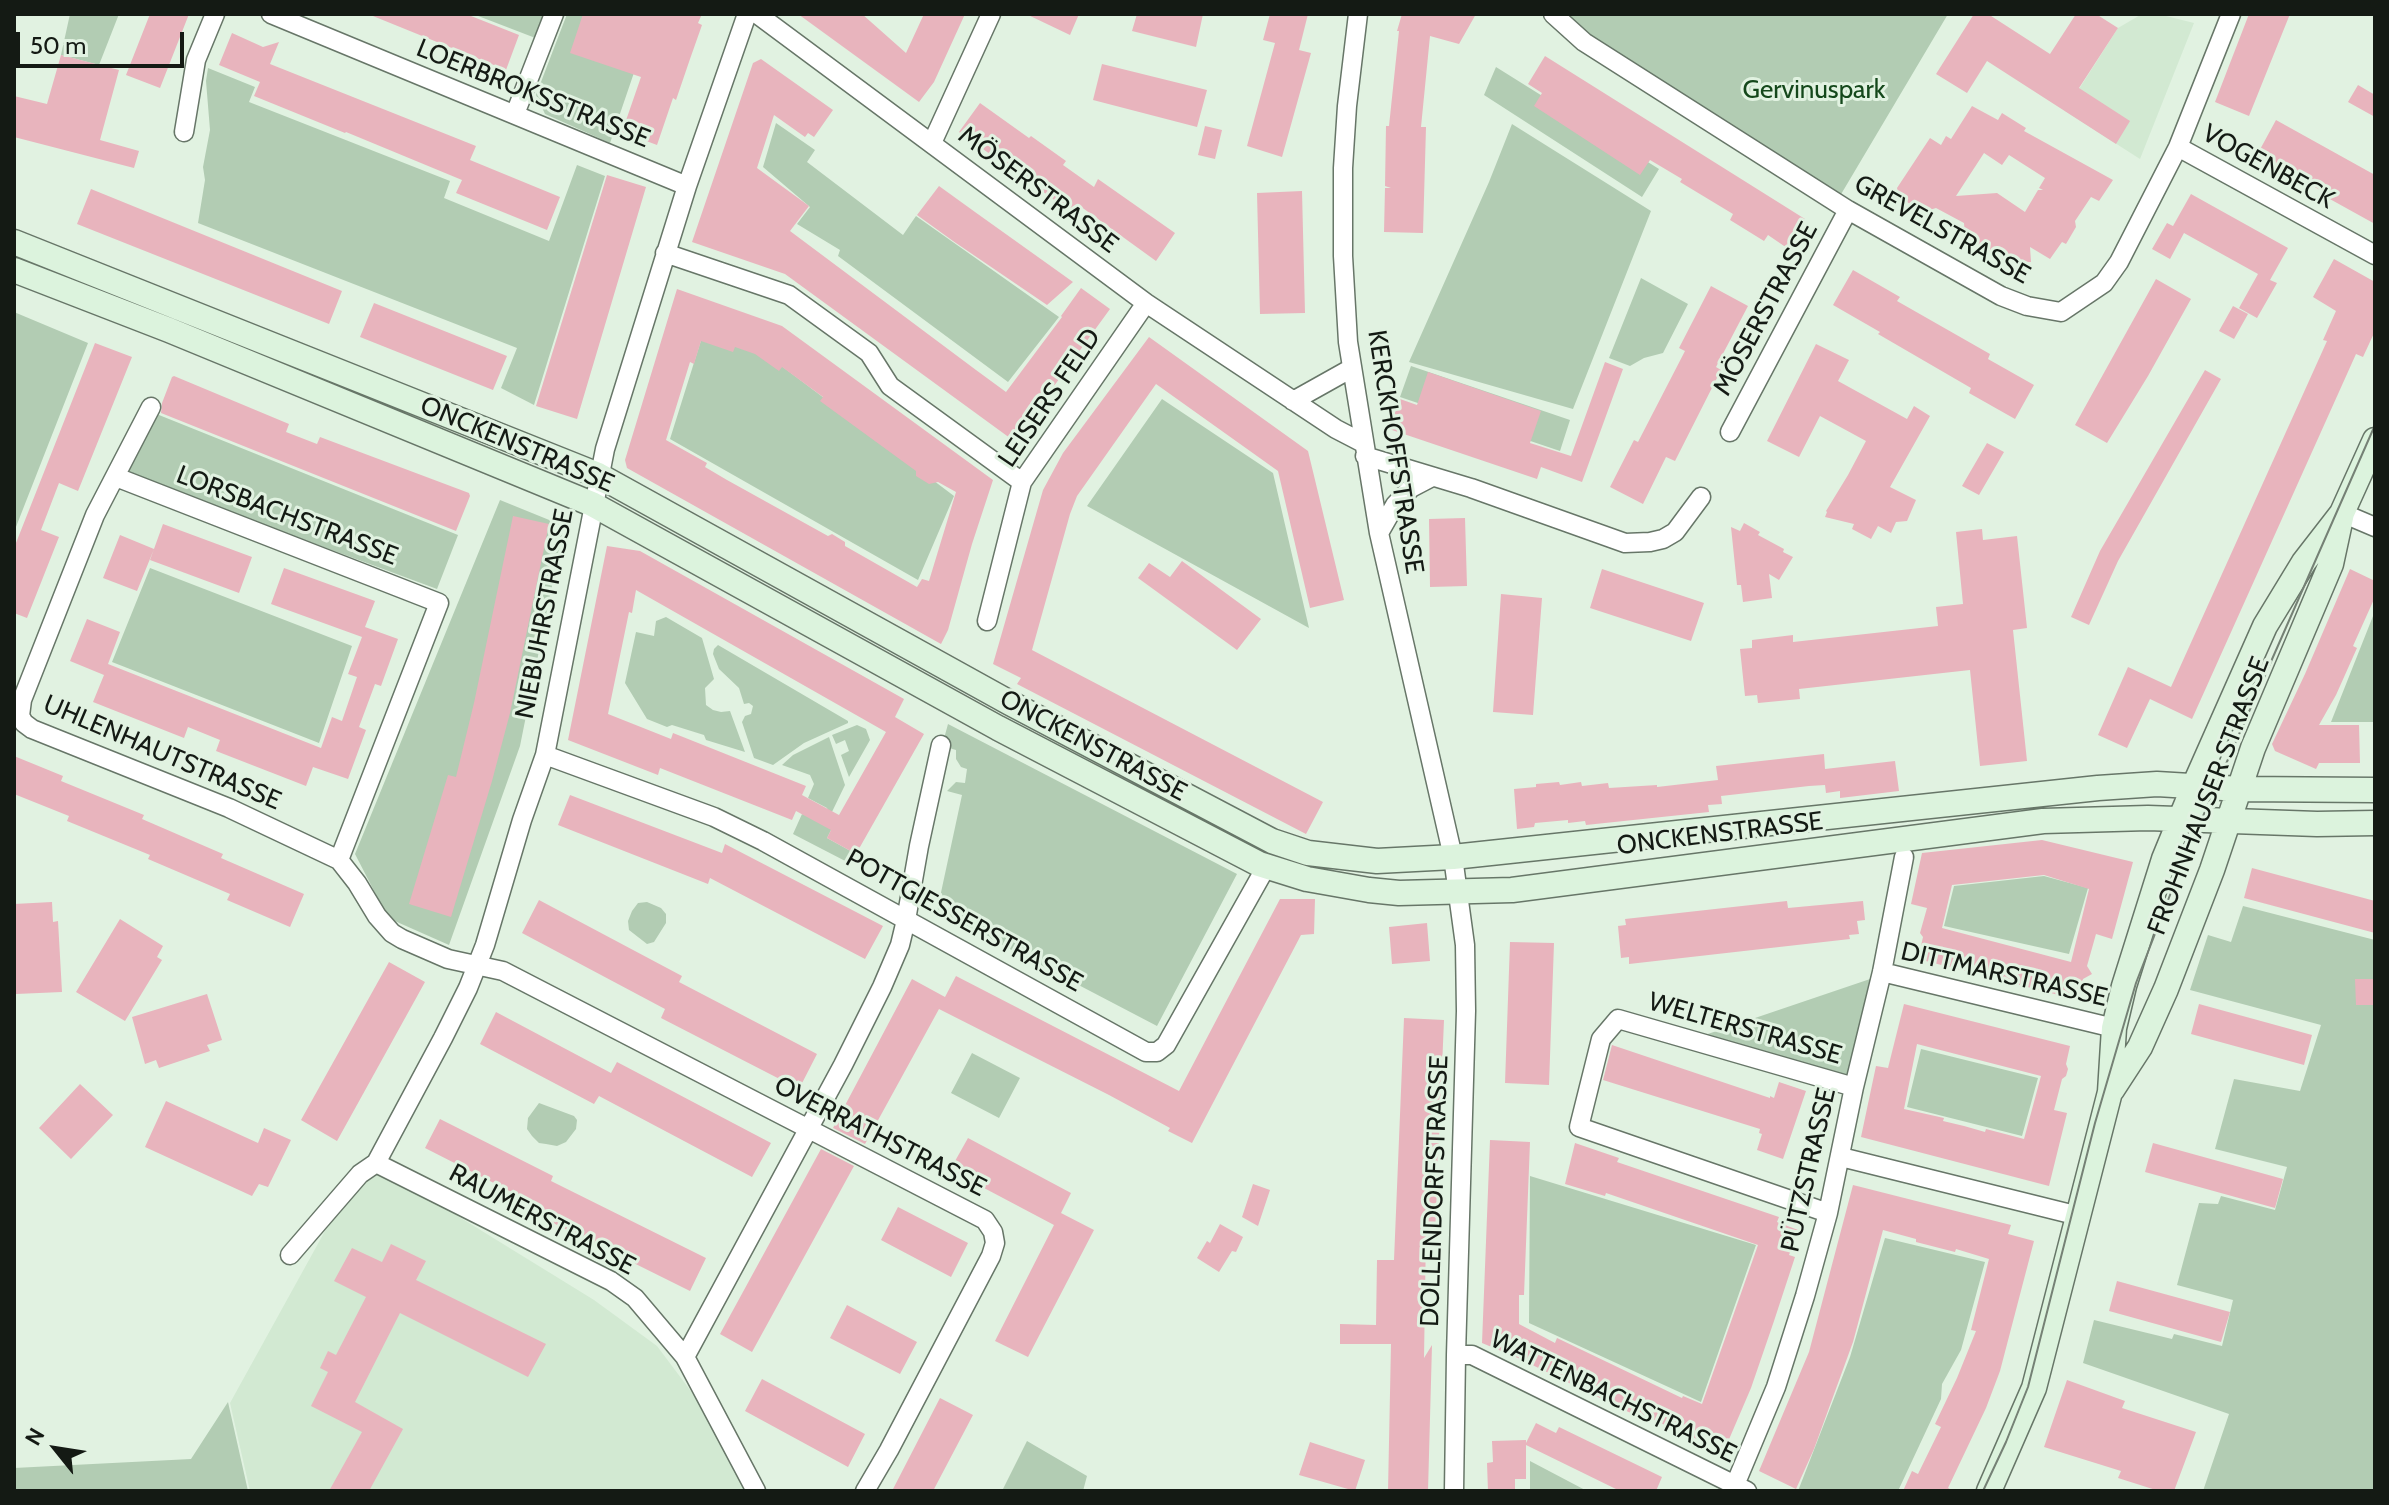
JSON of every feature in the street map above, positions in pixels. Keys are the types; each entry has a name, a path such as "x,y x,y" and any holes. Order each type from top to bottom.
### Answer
{"main road":[{"name":"ONCKENSTRASSE","path":"14,242 598,475 1010,703 1272,841 1308,853 1377,861 1453,857 2082,789 2157,784 2240,789 2375,790"},
{"name":"ONCKENSTRASSE","path":"14,270 169,330 592,504 962,709 1266,867 1307,879 1399,893 1459,892 1543,886 2043,821 2148,818 2375,823"},
{"name":"FROHNHAUSER STRASSE","path":"2110,1092 2140,1047 2166,989 2259,735 2331,564 2342,513 2375,440"},
{"name":"FROHNHAUSER STRASSE","path":"1989,1491 2034,1388 2110,1092 2114,1028 2129,971 2179,820 2265,626 2304,562 2342,513"}],"street":[{"path":"184,132 196,60 215,14"},
{"name":"LOERBROKSSTRASSE","path":"271,14 687,186"},
{"path":"515,114 554,14"},
{"name":"NIEBUHRSTRASSE","path":"376,1163 443,1038 485,945 545,755 598,475 665,253 747,14"},
{"name":"MÖSERSTRASSE","path":"757,14 1146,303 1364,449 1432,477 1625,543 1650,542 1675,532 1701,497"},
{"path":"932,143 991,14"},
{"name":"KERCKHOFFSTRASSE","path":"1358,14 1343,168 1343,270 1352,368 1379,533 1459,892"},
{"name":"GREVELSTRASSE","path":"1553,14 1584,42 1848,210 2001,296 2027,306 2061,312 2104,283 2111,272 2178,147 2231,14"},
{"name":"VOGENBECK","path":"2178,147 2375,255"},
{"name":"MÖSERSTRASSE","path":"1730,432 1848,210"},
{"path":"665,253 789,295 869,353 890,386 1022,482"},
{"name":"LEISERS FELD","path":"987,621 1022,482 1146,303"},
{"path":"1293,401 1352,368"},
{"name":"UHLENHAUTSTRASSE","path":"151,407 101,502 22,700 20,716 24,723 32,729 229,808 339,860 392,933 448,959 477,965"},
{"name":"LORSBACHSTRASSE","path":"116,477 439,603 339,860"},
{"path":"1379,533 1395,505 1411,488 1432,477"},
{"path":"2342,513 2375,527"},
{"path":"685,1357 843,1065 900,945 941,745"},
{"name":"POTTGIESSERSTRASSE","path":"545,755 714,817 873,899 1146,1052 1157,1052 1166,1045 1266,867"},
{"name":"PÜTZSTRASSE","path":"1741,1488 1805,1296 1828,1213 1882,972 1904,857"},
{"name":"DOLLENDORFSTRASSE","path":"1454,1491 1466,1011 1465,945 1459,892"},
{"name":"OVERRATHSTRASSE","path":"477,965 503,971 985,1220 993,1232 995,1243 991,1256 865,1491"},
{"name":"DITTMARSTRASSE","path":"1882,972 2114,1028"},
{"name":"WELTERSTRASSE","path":"1828,1213 1579,1127 1601,1039 1618,1019 1854,1087"},
{"path":"1841,1157 2079,1216"},
{"path":"290,1255 360,1174 376,1163"},
{"name":"RAUMERSTRASSE","path":"376,1163 611,1281 635,1298 685,1357 756,1491"},
{"name":"WATTENBACHSTRASSE","path":"1456,1355 1472,1355 1741,1488"}],"shaded area":[{"path":"2142,14 2158,14 2194,23 2140,159 2065,111 2118,28"},
{"path":"370,1162 594,1300 657,1346 714,1422 753,1491 250,1491 230,1403 325,1231"}],"green space":[{"path":"70,14 119,14 99,65 61,55"},
{"path":"473,14 548,14 538,39"},
{"path":"567,14 654,14 610,143 545,114 536,95"},
{"name":"Gervinuspark","path":"1567,14 1948,14 1840,196 1590,35"},
{"path":"1496,67 1659,169 1642,197 1484,95"},
{"path":"208,68 255,87 249,102 450,181 444,198 549,241 577,165 605,176 534,405 501,388 517,348 198,223 210,130 206,81"},
{"path":"776,123 815,150 807,162 903,235 916,216 1059,317 1008,382 838,256 840,250 797,224 810,207 763,167"},
{"path":"1512,124 1651,211 1573,409 1409,362"},
{"path":"1641,278 1688,304 1663,353 1630,366 1609,358"},
{"path":"14,312 88,343 14,532"},
{"path":"703,334 767,355 954,496 918,580 670,439"},
{"path":"1411,366 1570,420 1560,451 1400,397"},
{"path":"1162,399 1273,473 1309,628 1087,506"},
{"path":"154,413 458,535 437,589 127,474"},
{"path":"500,500 564,526 520,746 449,945 388,918 355,854"},
{"path":"150,568 352,646 319,743 112,662"},
{"path":"2375,611 2375,722 2331,722"},
{"path":"666,617 702,638 714,679 705,688 706,705 721,712 730,711 745,752 706,740 704,735 647,719 625,683 636,632 654,636 656,621"},
{"path":"718,645 848,723 804,743 773,765 754,758 742,722 745,716 751,714 753,706 744,704 739,688 719,669 713,654"},
{"path":"948,724 1237,874 1157,1026 937,911 962,795 947,791 956,782 965,783 967,769 961,767 956,759 956,750 942,746"},
{"path":"857,725 866,729 870,740 849,777 841,755 849,751 845,740 836,744 832,735"},
{"path":"829,737 845,785 830,816 827,808 808,798 814,784 810,775 782,765 793,755"},
{"path":"802,814 833,826 827,838 856,854 851,864 793,834"},
{"path":"2044,876 2088,888 2069,954 1944,926 1954,886"},
{"path":"647,902 661,908 666,914 666,923 654,942 647,944 629,930 628,921 638,903"},
{"path":"2243,906 2375,940 2375,1491 2203,1491 2229,1414 2083,1363 2094,1320 2172,1339 2174,1334 2222,1346 2233,1300 2177,1285 2199,1203 2218,1204 2221,1196 2275,1210 2287,1167 2215,1149 2234,1079 2300,1091 2321,1025 2190,990 2208,935 2231,942"},
{"path":"1876,977 1850,1083 1696,1038"},
{"path":"1921,1049 2038,1078 2022,1136 1907,1107"},
{"path":"972,1053 1020,1078 999,1118 951,1093"},
{"path":"539,1103 574,1116 577,1120 576,1129 566,1142 557,1146 539,1143 527,1129 528,1118"},
{"path":"1530,1176 1756,1245 1701,1402 1529,1323"},
{"path":"1885,1238 1985,1262 1961,1350 1942,1384 1941,1399 1898,1491 1798,1491 1850,1357"},
{"path":"228,1402 248,1491 14,1491 14,1468 191,1459"},
{"path":"1027,1441 1087,1476 1083,1491 1002,1491"},
{"path":"1530,1461 1587,1491 1530,1491"}],"building":[{"path":"150,14 189,14 160,88 126,75"},
{"path":"368,14 466,14 519,35 506,70"},
{"path":"583,14 702,14 698,23 702,25 657,145 622,132 641,77 570,53"},
{"path":"798,14 862,14 906,53 924,14 965,14 934,82 919,102"},
{"path":"1026,14 1079,14 1070,35"},
{"path":"1137,14 1203,14 1196,47 1132,31"},
{"path":"1270,14 1308,14 1299,50 1311,53 1282,157 1247,146 1275,43 1263,40"},
{"path":"1402,14 1476,14 1459,44 1430,36 1421,127 1426,127 1423,233 1384,232 1385,188 1391,188 1385,186 1386,126 1389,126 1397,31"},
{"path":"1974,14 1988,14 2050,54 2076,14 2096,14 2118,28 2079,88 2130,121 2116,144 1987,61 1967,93 1936,74"},
{"path":"2249,14 2290,14 2249,116 2215,102"},
{"path":"232,33 263,47 279,42 270,64 476,146 470,160 560,197 547,230 456,193 462,180 254,96 260,82 219,65"},
{"path":"61,55 119,70 100,140 139,151 134,168 14,137 14,96 47,104"},
{"path":"1545,56 1805,219 1787,248 1768,235 1764,241 1730,220 1733,214 1650,160 1640,175 1534,106 1542,93 1528,84"},
{"path":"761,59 833,110 814,137 808,133 805,137 774,115 757,168 809,206 790,231 1006,392 1081,288 1110,309 1014,441 785,274 692,242 753,63"},
{"path":"1102,64 1207,90 1197,127 1093,100"},
{"path":"2358,85 2375,95 2375,117 2348,102"},
{"path":"980,103 1066,161 1063,165 1094,187 1098,179 1175,233 1156,261 1080,206 1074,214 959,132"},
{"path":"1972,106 1998,120 2002,113 2026,128 2024,131 2113,180 2099,201 2091,197 2075,221 2076,227 2066,244 2062,242 2050,259 2030,247 2031,262 2007,263 1965,237 1964,223 1936,208 1923,212 1899,197 1897,188 1930,138 1941,145 1946,136 1951,139","holes":["1984,153 2002,165 2009,155 2045,178 2039,188 2043,190 2038,190 2025,212 1997,193 1956,196"]},
{"path":"2276,120 2375,175 2375,224 2257,155"},
{"path":"1205,126 1222,130 1215,159 1198,155"},
{"path":"607,175 646,187 577,419 536,406"},
{"path":"939,186 1073,282 1047,305 953,241 917,215"},
{"path":"91,189 342,291 329,324 77,224"},
{"path":"1302,191 1305,313 1260,314 1257,193"},
{"path":"2191,194 2288,248 2270,280 2277,283 2257,318 2239,308 2258,274 2184,233 2170,259 2152,249 2167,223 2173,226"},
{"path":"2334,259 2375,282 2375,331 2363,357 2356,354 2192,719 2150,699 2127,748 2098,735 2128,667 2171,687 2327,341 2323,340 2336,311 2313,297"},
{"path":"1853,270 1900,297 1897,301 1990,354 1988,359 2034,385 2015,419 1969,393 1971,388 1833,305"},
{"path":"2156,279 2191,299 2107,443 2075,425"},
{"path":"1711,286 1748,306 1716,367 1721,370 1675,461 1666,457 1643,504 1610,487 1634,440 1638,442 1685,351 1679,348"},
{"path":"677,289 782,326 993,480 948,630 941,644 627,468 625,460","holes":["701,341 733,352 735,347 755,354 779,371 782,367 823,397 820,401 916,471 916,476 929,484 938,482 956,492 929,581 922,579 917,587 845,546 845,542 832,534 828,536 727,480 705,467 707,463 666,440 690,362 694,364"]},
{"path":"374,303 507,356 493,390 360,337"},
{"path":"2233,306 2248,314 2234,339 2219,331"},
{"path":"1149,337 1308,451 1344,600 1310,608 1278,471 1156,384 1077,496 1032,650 1323,802 1306,834 1017,684 1021,678 993,664 1043,490 1063,453"},
{"path":"95,343 132,357 78,491 59,483 41,530 59,537 27,618 14,613 14,548"},
{"path":"1816,344 1849,360 1838,381 1907,419 1914,406 1930,416 1890,487 1916,500 1907,521 1896,522 1891,533 1878,526 1871,539 1852,529 1854,524 1825,517 1866,441 1820,416 1799,457 1767,441"},
{"path":"1605,362 1623,369 1582,482 1541,467 1537,479 1389,429 1400,399 1417,405 1428,372 1541,411 1530,443 1571,456"},
{"path":"2205,370 2221,379 2118,561 2089,625 2071,617 2100,551"},
{"path":"174,376 289,424 286,432 317,444 320,437 469,493 456,531 161,413"},
{"path":"1987,443 2004,452 1979,495 1962,486"},
{"path":"513,516 549,524 510,713 451,917 409,904 448,775 456,777"},
{"path":"1465,518 1467,586 1430,587 1429,519"},
{"path":"1744,523 1793,557 1779,580 1769,574 1772,598 1743,602 1741,585 1737,585 1731,527 1740,531"},
{"path":"163,524 252,557 239,593 150,560"},
{"path":"1982,529 1983,540 2017,536 2027,628 2013,630 2027,761 1980,766 1970,670 1799,689 1800,699 1758,703 1757,695 1745,696 1740,649 1752,648 1752,640 1793,635 1793,642 1938,626 1936,607 1963,604 1956,532"},
{"path":"120,535 154,549 137,591 103,578"},
{"path":"607,546 640,551 904,699 895,717 924,734 856,854 827,838 831,830 796,811 792,820 660,768 658,775 568,740","holes":["636,590 886,732 839,815 802,795 806,786 673,733 671,739 608,714"]},
{"path":"1182,561 1261,619 1237,650 1138,578 1149,563 1170,577"},
{"path":"284,568 375,601 365,627 398,639 381,686 375,684 359,727 366,730 348,779 313,767 306,786 216,751 220,740 188,727 184,738 93,702 104,675 70,661 87,619 120,632 108,664 321,748 332,717 342,721 357,677 348,674 362,637 271,604"},
{"path":"1602,569 1704,603 1691,641 1590,608"},
{"path":"2350,569 2375,581 2375,597 2353,646 2357,648 2319,725 2359,725 2360,763 2319,763 2316,769 2275,751 2272,744"},
{"path":"1501,594 1542,598 1533,715 1493,712"},
{"path":"1824,754 1825,769 1895,761 1899,791 1840,798 1840,791 1826,793 1825,785 1809,786 1721,796 1722,804 1708,805 1709,812 1586,825 1585,821 1568,823 1568,820 1535,823 1534,827 1517,829 1514,789 1559,782 1560,785 1581,782 1582,786 1608,783 1609,788 1657,787 1718,780 1716,766"},
{"path":"14,756 63,776 61,781 144,815 142,819 223,854 221,858 304,894 290,927 227,900 230,894 148,859 150,855 67,821 69,816 14,794"},
{"path":"570,795 722,853 725,844 883,926 865,959 710,878 708,884 558,825"},
{"path":"2042,840 2133,862 2112,939 2096,934 2087,966 2092,974 2083,979 2078,1000 1918,959 1923,937 1920,933 1927,908 1911,904 1922,853","holes":["2044,875 2089,889 2071,962 1942,928 1952,885"]},
{"path":"2252,868 2375,901 2375,933 2244,898"},
{"path":"1280,899 1315,899 1314,934 1301,935 1192,1143 1109,1095 939,1009 865,1144 833,1128 912,979 945,997 956,976 1179,1091"},
{"path":"539,900 682,976 679,982 817,1054 799,1089 661,1018 665,1009 522,933"},
{"path":"1787,901 1788,908 1863,901 1865,920 1857,921 1859,934 1849,935 1850,939 1629,964 1629,957 1621,958 1618,926 1626,925 1625,919"},
{"path":"52,902 53,922 58,921 62,992 16,994 14,904"},
{"path":"120,919 163,946 157,957 162,960 125,1021 76,992"},
{"path":"1427,923 1430,961 1392,964 1389,927"},
{"path":"1510,942 1554,943 1549,1085 1505,1083"},
{"path":"389,962 425,982 337,1141 301,1120"},
{"path":"2355,979 2375,979 2375,1005 2356,1005"},
{"path":"207,994 222,1040 207,1045 210,1051 159,1068 156,1060 145,1064 132,1017"},
{"path":"1904,1004 2070,1046 2066,1064 2068,1069 2062,1079 2054,1110 2067,1113 2049,1186 1861,1137 1876,1066 1888,1068","holes":["1917,1044 2041,1076 2024,1139 1986,1129 1985,1132 1904,1109"]},
{"path":"2199,1004 2312,1035 2304,1065 2191,1034"},
{"path":"496,1012 611,1073 617,1062 771,1143 752,1177 599,1096 594,1104 480,1044"},
{"path":"1404,1018 1444,1020 1435,1234 1426,1233 1424,1358 1432,1345 1428,1491 1388,1491 1391,1344 1340,1344 1340,1324 1376,1325 1377,1260 1394,1260"},
{"path":"1612,1045 1770,1098 1774,1098 1779,1082 1806,1091 1783,1159 1757,1150 1762,1134 1759,1133 1760,1129 1603,1080"},
{"path":"80,1084 113,1115 71,1159 39,1128"},
{"path":"166,1101 258,1143 264,1128 291,1140 268,1187 259,1184 252,1196 145,1147"},
{"path":"440,1119 553,1176 551,1181 706,1258 690,1291 535,1214 539,1206 425,1148"},
{"path":"968,1138 1071,1193 1061,1213 1094,1230 1028,1357 995,1341 1054,1225 950,1170"},
{"path":"1490,1140 1530,1142 1524,1295 1519,1295 1519,1324 1555,1343 1557,1338 1682,1398 1702,1404 1758,1245 1606,1193 1605,1196 1565,1184 1575,1143 1619,1158 1617,1162 1779,1217 1777,1222 1798,1230 1789,1255 1795,1257 1774,1321 1751,1388 1724,1451 1649,1418 1647,1421 1482,1343"},
{"path":"2153,1143 2283,1179 2275,1208 2145,1172"},
{"path":"821,1149 854,1166 752,1352 720,1334"},
{"path":"1253,1184 1270,1190 1258,1226 1242,1217"},
{"path":"1853,1185 2011,1225 2008,1234 2034,1241 2000,1371 1948,1488 1954,1491 1903,1491 1912,1471 1918,1474 1941,1427 1935,1424 1976,1331 1971,1330 1989,1259 1916,1242 1916,1239 1883,1230 1853,1342 1796,1489 1759,1471 1809,1352"},
{"path":"898,1207 968,1243 951,1277 881,1240"},
{"path":"1220,1224 1243,1237 1236,1252 1232,1251 1219,1272 1197,1258"},
{"path":"391,1244 426,1261 416,1280 546,1344 528,1377 400,1313 355,1402 403,1429 369,1491 329,1491 362,1432 311,1406 328,1372 320,1368 328,1351 336,1355 366,1297 334,1281 352,1248 382,1262"},
{"path":"2117,1281 2230,1312 2221,1342 2109,1311"},
{"path":"847,1305 917,1342 900,1374 830,1338"},
{"path":"762,1379 865,1434 848,1467 745,1411"},
{"path":"2067,1380 2125,1401 2122,1408 2196,1432 2174,1491 2159,1491 2118,1478 2121,1471 2044,1447"},
{"path":"940,1398 973,1415 933,1491 892,1491"},
{"path":"1536,1423 1556,1433 1559,1427 1662,1477 1656,1491 1620,1491 1526,1445 1526,1479 1515,1479 1515,1491 1488,1491 1487,1463 1493,1462 1492,1441 1526,1440 1526,1443"},
{"path":"1310,1442 1365,1460 1355,1491 1299,1475"}],"tram line":[{"path":"1983,1491 2028,1387 2095,1123 2136,983 2182,864 2375,425"}]}
